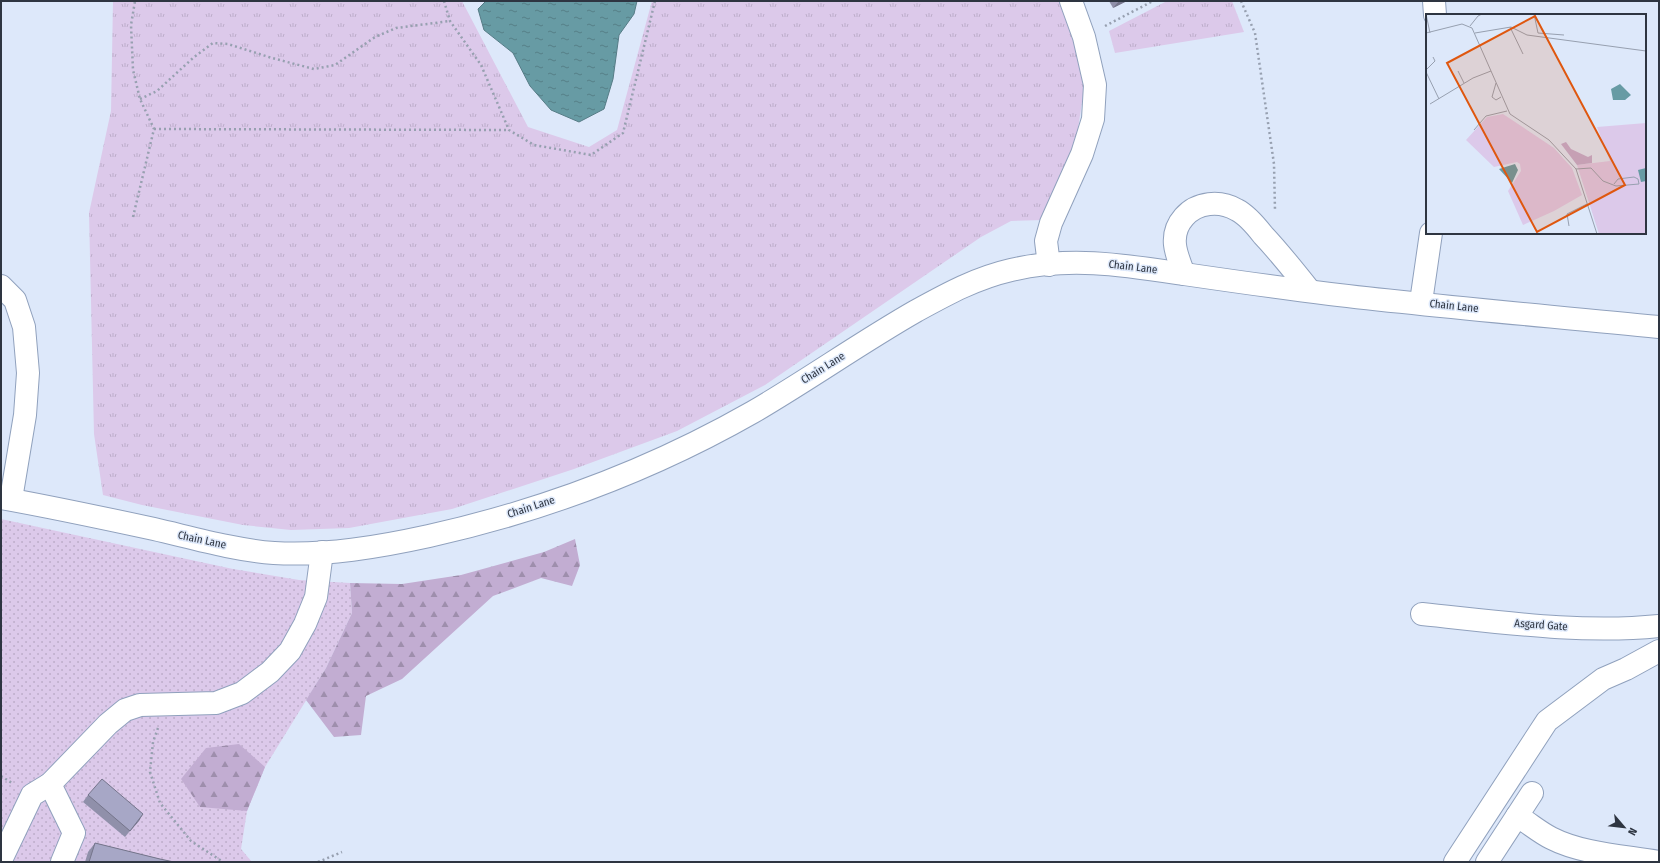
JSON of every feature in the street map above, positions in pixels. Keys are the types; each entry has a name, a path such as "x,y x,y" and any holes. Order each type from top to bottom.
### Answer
{"street":[{"path":"1049,265 1046,241 1051,223 1082,154 1093,119 1095,85 1084,37 1071,1"},
{"path":"1434,1 1435,14"},
{"path":"1184,274 1175,251 1175,237 1179,222 1189,212 1206,204 1220,204 1237,210 1247,217 1291,266 1310,291"},
{"path":"1421,302 1430,234"},
{"name":"Chain Lane","path":"6,498 82,513 211,543 273,553 322,552 382,546 459,529 517,512 584,489 698,442 755,410 903,318 959,287 985,277 1014,269 1049,265 1083,262 1119,264 1310,291 1659,327"},
{"path":"1,286 15,300 24,327 28,373 25,415 6,498"},
{"path":"1,860 32,794 50,784 108,724 125,710 140,705 216,703 242,693 270,672 290,651 305,624 316,597 322,552"},
{"name":"Asgard Gate","path":"1422,614 1545,626 1630,629 1659,626"},
{"path":"1455,862 1547,721 1603,679 1626,669 1659,651"},
{"path":"50,784 74,833 62,862"},
{"path":"1487,862 1532,793"},
{"path":"1517,816 1552,838 1571,846 1659,862"}],"path":[{"path":"133,217 154,129 140,99 133,70 131,25 135,1"},
{"path":"444,1 450,21 482,65 509,130"},
{"path":"154,129 509,130 534,145 591,155 623,133 655,1"},
{"path":"1084,37 1153,1"},
{"path":"1241,1 1255,33 1274,164 1276,249"},
{"path":"140,99 158,91 193,58 212,43 228,44 314,69 335,65 376,36 396,28 450,21"},
{"path":"166,704 153,742 150,772 160,803 191,841 223,862"},
{"path":"318,862 342,852"}],"green space":[{"path":"113,1 462,1 528,127 589,147 617,130 652,1 1059,1 1073,34 1084,88 1077,136 1044,220 1011,221 981,237 765,385 677,431 574,469 452,509 349,528 291,530 243,525 142,505 103,495 94,434 89,213 111,111"},
{"path":"1167,1 1232,1 1244,32 1115,53 1109,31"},
{"path":"1,519 233,569 299,580 350,583 352,613 326,668 265,767 247,811 241,849 252,862 1,862"},
{"path":"575,539 580,565 572,586 541,578 493,596 402,679 366,696 361,735 334,737 306,700 326,668 352,613 350,583 402,584 461,575 544,552"},
{"path":"239,744 265,767 247,811 200,807 181,779 206,748"}],"water":[{"path":"486,1 637,1 634,14 619,35 613,79 604,109 579,122 551,110 530,86 513,53 484,30 478,9"}],"building":[{"path":"102,779 143,814 130,831 88,795"},
{"path":"95,843 160,859 174,862 89,862"}]}
